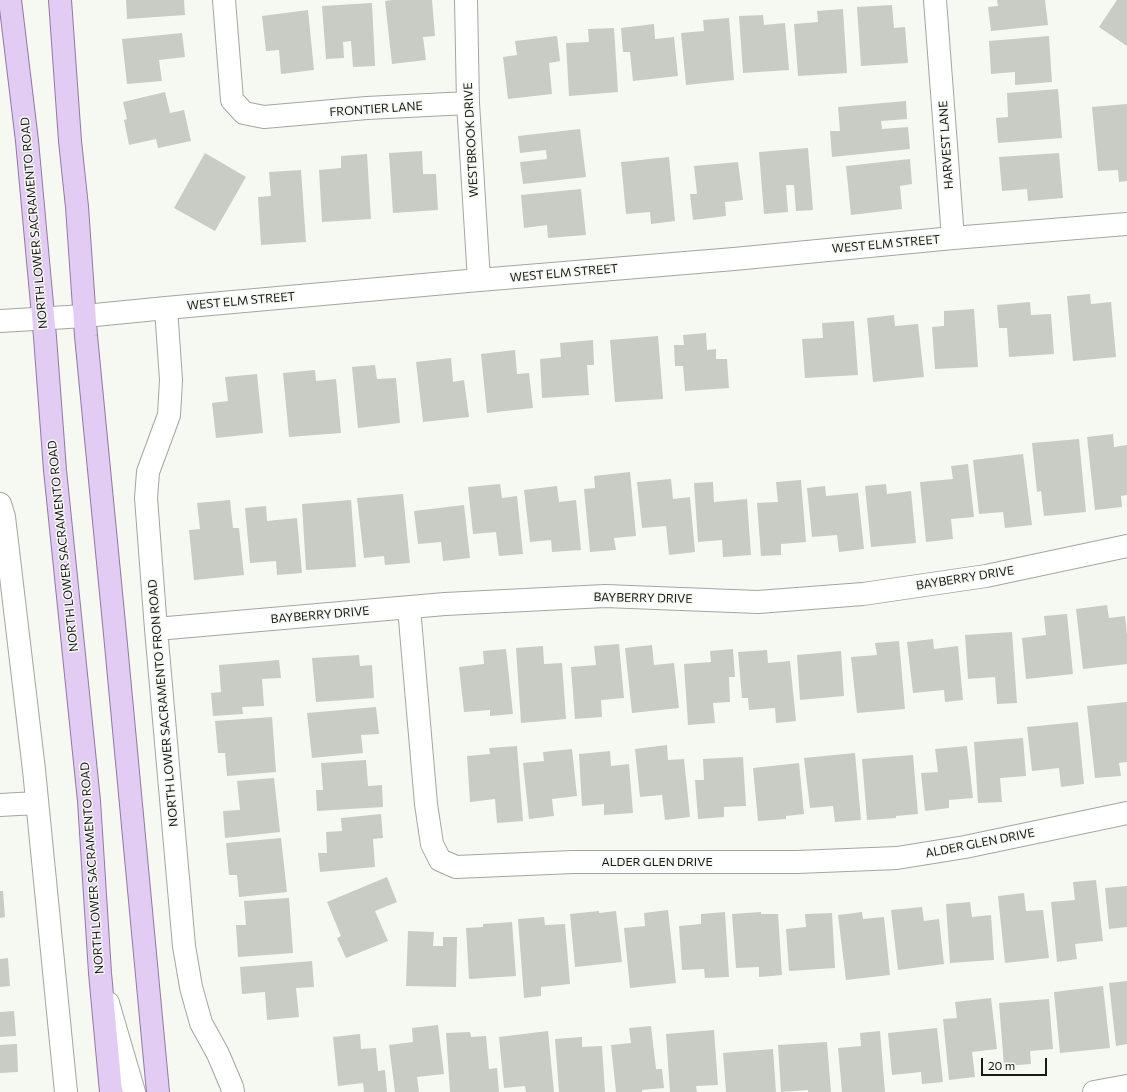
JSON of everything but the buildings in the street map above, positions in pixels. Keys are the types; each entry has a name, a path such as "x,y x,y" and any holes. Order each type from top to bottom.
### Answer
{"main road":[{"name":"NORTH LOWER SACRAMENTO ROAD","path":"10,0 27,142 55,470 89,801 100,973 111,1092"},
{"path":"60,0 89,374 116,642 158,1092"}],"street":[{"name":"FRONTIER LANE","path":"224,0 232,100 244,113 264,118 367,108 468,103"},
{"name":"WESTBROOK DRIVE","path":"466,0 468,103 478,280"},
{"name":"HARVEST LANE","path":"935,0 953,238"},
{"name":"WEST ELM STREET","path":"0,321 85,316 953,238 1127,224"},
{"name":"NORTH LOWER SACRAMENTO FRON ROAD","path":"166,308 171,380 169,415 148,472 146,498 156,629 184,946 190,987 201,1023 218,1054 234,1092"},
{"path":"0,504 4,517 34,770 36,803 66,1092"},
{"name":"BAYBERRY DRIVE","path":"156,629 445,604 605,596 758,602 863,594 986,576 1127,546"},
{"name":"ALDER GLEN DRIVE","path":"410,608 426,804 432,844 440,860 456,867 573,862 797,862 897,858 965,847 1127,813"},
{"path":"0,805 36,803"},
{"path":"100,973 134,1092"},
{"path":"1094,1092 1127,1086"}]}
